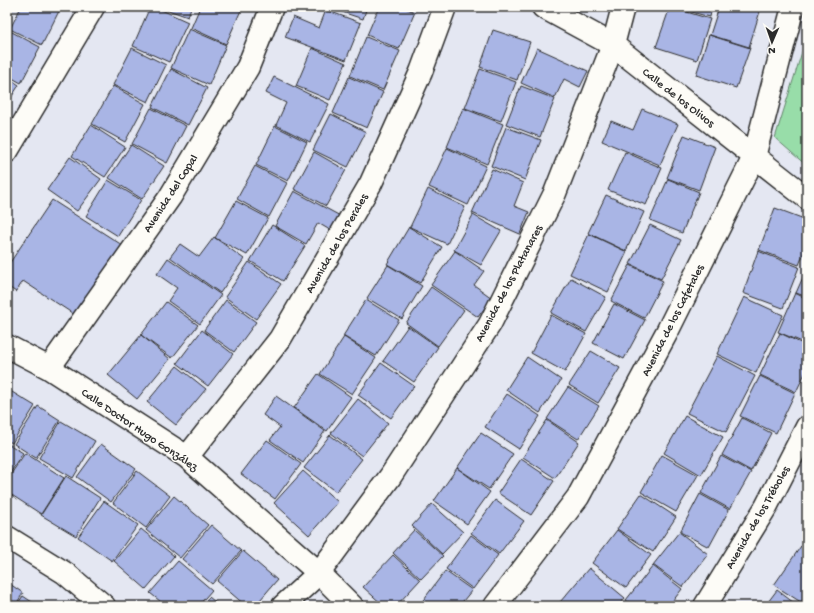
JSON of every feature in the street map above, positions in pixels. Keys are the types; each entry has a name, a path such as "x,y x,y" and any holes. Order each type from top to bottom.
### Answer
{"street":[{"path":"7,151 93,7"},
{"name":"Avenida del Copal","path":"49,368 170,197 248,67 272,7"},
{"name":"Avenida de los Perales","path":"187,457 280,339 371,183 421,72 445,7"},
{"name":"Calle de los Olivos","path":"543,7 613,45 807,198"},
{"name":"Avenida de los Platanares","path":"283,606 319,573 390,477 490,324 555,193 613,45 623,7"},
{"name":"Avenida de los Cafetales","path":"496,606 578,496 667,332 754,157 793,7"},
{"name":"Calle Doctor Hugo González","path":"7,346 49,368 187,457 319,573 352,606"},
{"name":"Avenida de los Tréboles","path":"705,606 766,507 807,427"},
{"path":"7,537 64,573 104,606"}],"green space":[{"path":"807,36 807,166 775,138"}],"building":[{"path":"21,7 57,7 60,9 42,45 10,29"},
{"path":"150,7 155,7 188,22 169,62 133,46"},
{"path":"160,7 191,7 188,17"},
{"path":"200,7 242,8 226,44 191,28"},
{"path":"327,7 367,7 363,19"},
{"path":"379,7 402,7 415,12 399,49 367,35"},
{"path":"670,7 710,19 697,60 656,47"},
{"path":"674,7 712,7 710,17"},
{"path":"719,7 761,8 749,47 710,35"},
{"path":"326,10 361,23 346,60 285,37 293,17 319,28"},
{"path":"189,29 226,45 209,85 171,68"},
{"path":"493,30 530,42 517,80 480,67"},
{"path":"10,31 40,47 21,83 7,75 7,36"},
{"path":"709,35 750,48 736,88 696,75"},
{"path":"366,37 400,51 383,90 350,76"},
{"path":"132,48 166,65 148,102 113,85"},
{"path":"312,48 346,63 330,100 296,86"},
{"path":"537,48 588,71 580,87 564,79 555,98 521,83"},
{"path":"171,69 207,88 188,125 152,107"},
{"path":"480,69 516,82 501,121 465,108"},
{"path":"7,77 19,85 7,104"},
{"path":"274,77 329,104 310,142 276,125 286,103 266,93"},
{"path":"349,77 383,92 367,128 333,113"},
{"path":"113,86 145,104 125,142 92,124"},
{"path":"521,86 555,99 540,137 506,124"},
{"path":"151,108 186,126 167,163 132,144"},
{"path":"463,108 503,124 487,164 447,147"},
{"path":"642,109 678,124 660,165 602,141 611,121 633,130"},
{"path":"331,114 366,132 348,167 313,150"},
{"path":"91,125 125,147 105,177 72,156"},
{"path":"275,126 307,142 288,181 256,165"},
{"path":"506,127 541,140 525,180 491,166"},
{"path":"684,135 715,147 699,190 667,178"},
{"path":"131,145 164,166 142,199 109,178"},
{"path":"447,148 486,166 468,205 429,187"},
{"path":"314,152 346,170 326,206 294,189"},
{"path":"625,152 662,168 646,205 608,190"},
{"path":"70,157 101,179 77,211 47,190"},
{"path":"255,166 287,183 269,217 237,199"},
{"path":"492,169 523,183 514,206 529,212 520,234 472,213"},
{"path":"668,179 699,192 682,233 650,220"},
{"path":"108,180 141,200 118,236 86,216"},
{"path":"428,189 465,207 447,244 410,227"},
{"path":"294,191 344,218 335,233 318,223 306,244 275,226"},
{"path":"606,195 644,212 626,251 588,233"},
{"path":"52,200 122,245 75,315 23,281 16,292 7,286 7,267"},
{"path":"236,201 268,218 247,255 215,238"},
{"path":"775,208 807,220 807,245 799,265 759,250"},
{"path":"473,215 501,231 481,265 454,250"},
{"path":"272,225 305,246 283,281 250,261"},
{"path":"650,225 681,240 661,279 630,264"},
{"path":"409,227 442,247 420,283 387,264"},
{"path":"589,234 627,252 608,292 570,274"},
{"path":"214,237 244,259 220,293 170,257 180,244 199,257"},
{"path":"455,251 484,271 474,285 492,298 478,317 431,285"},
{"path":"758,251 799,267 783,308 743,293"},
{"path":"168,258 221,295 200,324 168,301 177,288 157,274"},
{"path":"249,262 281,284 256,319 225,297"},
{"path":"388,265 422,286 402,319 367,298"},
{"path":"630,265 663,281 644,318 611,301"},
{"path":"807,268 807,297 796,293"},
{"path":"571,278 606,297 586,332 551,313"},
{"path":"431,287 464,310 438,346 406,323"},
{"path":"795,293 807,299 807,344 778,332"},
{"path":"744,297 783,315 756,373 717,354"},
{"path":"226,300 256,322 234,352 204,330"},
{"path":"366,300 399,320 376,356 343,336"},
{"path":"166,302 198,325 172,358 141,335"},
{"path":"614,304 645,320 624,359 593,343"},
{"path":"551,315 586,334 565,372 531,353"},
{"path":"408,326 438,347 414,382 383,361"},
{"path":"202,330 233,354 208,386 177,363"},
{"path":"780,333 807,346 807,369 796,392 760,375"},
{"path":"141,335 170,359 137,399 108,375"},
{"path":"344,337 376,358 352,394 320,374"},
{"path":"591,351 620,368 598,403 569,385"},
{"path":"717,356 755,376 726,432 687,413"},
{"path":"527,357 561,380 540,413 506,390"},
{"path":"381,363 414,386 391,418 358,395"},
{"path":"177,366 206,389 176,425 147,402"},
{"path":"318,374 351,397 327,431 294,408"},
{"path":"760,376 795,393 776,433 740,416"},
{"path":"568,387 599,406 578,439 547,419"},
{"path":"7,389 35,406 12,443 7,440"},
{"path":"507,394 540,416 519,449 485,427"},
{"path":"276,396 325,431 303,463 270,440 280,427 263,415"},
{"path":"358,399 388,423 362,456 331,433"},
{"path":"38,406 60,420 36,458 14,444"},
{"path":"685,416 723,437 701,475 664,453"},
{"path":"742,418 771,433 751,471 722,455"},
{"path":"547,420 579,442 555,478 523,457"},
{"path":"61,421 95,441 73,478 39,458"},
{"path":"481,433 513,454 489,489 457,468"},
{"path":"330,435 362,459 336,492 304,468"},
{"path":"267,440 301,464 275,499 241,474"},
{"path":"7,443 23,453 7,478"},
{"path":"101,444 136,469 111,502 77,477"},
{"path":"25,453 64,478 41,514 7,492 7,480"},
{"path":"662,455 698,475 676,512 641,492"},
{"path":"721,456 751,472 730,509 701,493"},
{"path":"521,459 554,481 531,515 498,493"},
{"path":"457,468 490,492 467,524 434,501"},
{"path":"137,471 170,496 146,528 113,503"},
{"path":"303,471 338,502 309,535 274,503"},
{"path":"66,476 100,498 76,536 41,515"},
{"path":"641,494 676,517 653,552 617,529"},
{"path":"700,494 729,510 709,547 680,532"},
{"path":"174,496 208,525 180,558 146,530"},
{"path":"495,500 524,521 499,554 471,533"},
{"path":"104,501 138,525 112,561 78,537"},
{"path":"432,504 463,532 442,554 412,526"},
{"path":"211,525 241,551 212,584 182,559"},
{"path":"141,529 174,556 146,589 114,561"},
{"path":"414,530 443,556 421,579 393,553"},
{"path":"617,530 651,555 626,588 592,563"},
{"path":"679,532 708,554 683,587 653,565"},
{"path":"471,535 498,555 473,589 446,569"},
{"path":"801,546 807,550 807,606 774,585"},
{"path":"243,551 277,580 255,606 246,606 217,581"},
{"path":"393,555 420,580 396,606 384,606 363,587"},
{"path":"178,561 212,590 198,606 166,606 150,593"},
{"path":"653,566 682,589 669,606 634,606 626,600"},
{"path":"589,568 625,598 618,606 564,606 560,602"},
{"path":"445,571 472,590 459,606 424,606 421,603"},
{"path":"7,582 23,593 15,606 7,606"},
{"path":"777,590 798,606 765,606"},
{"path":"23,596 38,606 16,606"},
{"path":"209,597 220,606 201,606"}]}
